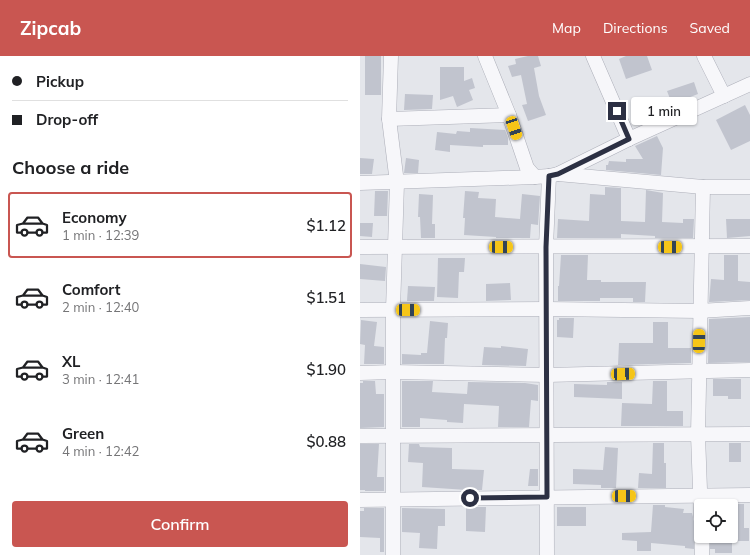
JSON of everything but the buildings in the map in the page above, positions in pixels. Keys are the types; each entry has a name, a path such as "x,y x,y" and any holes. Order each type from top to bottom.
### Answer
{"street":[{"path":"390,56 389,119 397,183 393,310 393,555"},
{"path":"485,56 509,115 527,168 547,176 750,84"},
{"path":"593,56 629,139"},
{"path":"704,56 724,96"},
{"path":"389,119 509,115"},
{"path":"547,176 547,555"},
{"path":"360,183 397,183 547,176 703,187 750,187"},
{"path":"700,499 698,372 703,187"},
{"path":"360,247 750,246"},
{"path":"360,310 547,309 699,311 750,308"},
{"path":"360,373 393,372 547,375 750,370"},
{"path":"360,436 750,434"},
{"path":"360,500 700,494 750,495"},
{"path":"702,543 702,555"}],"route":[{"path":"470,498 547,497 546,247 549,176 558,174 629,139 617,111"}]}
